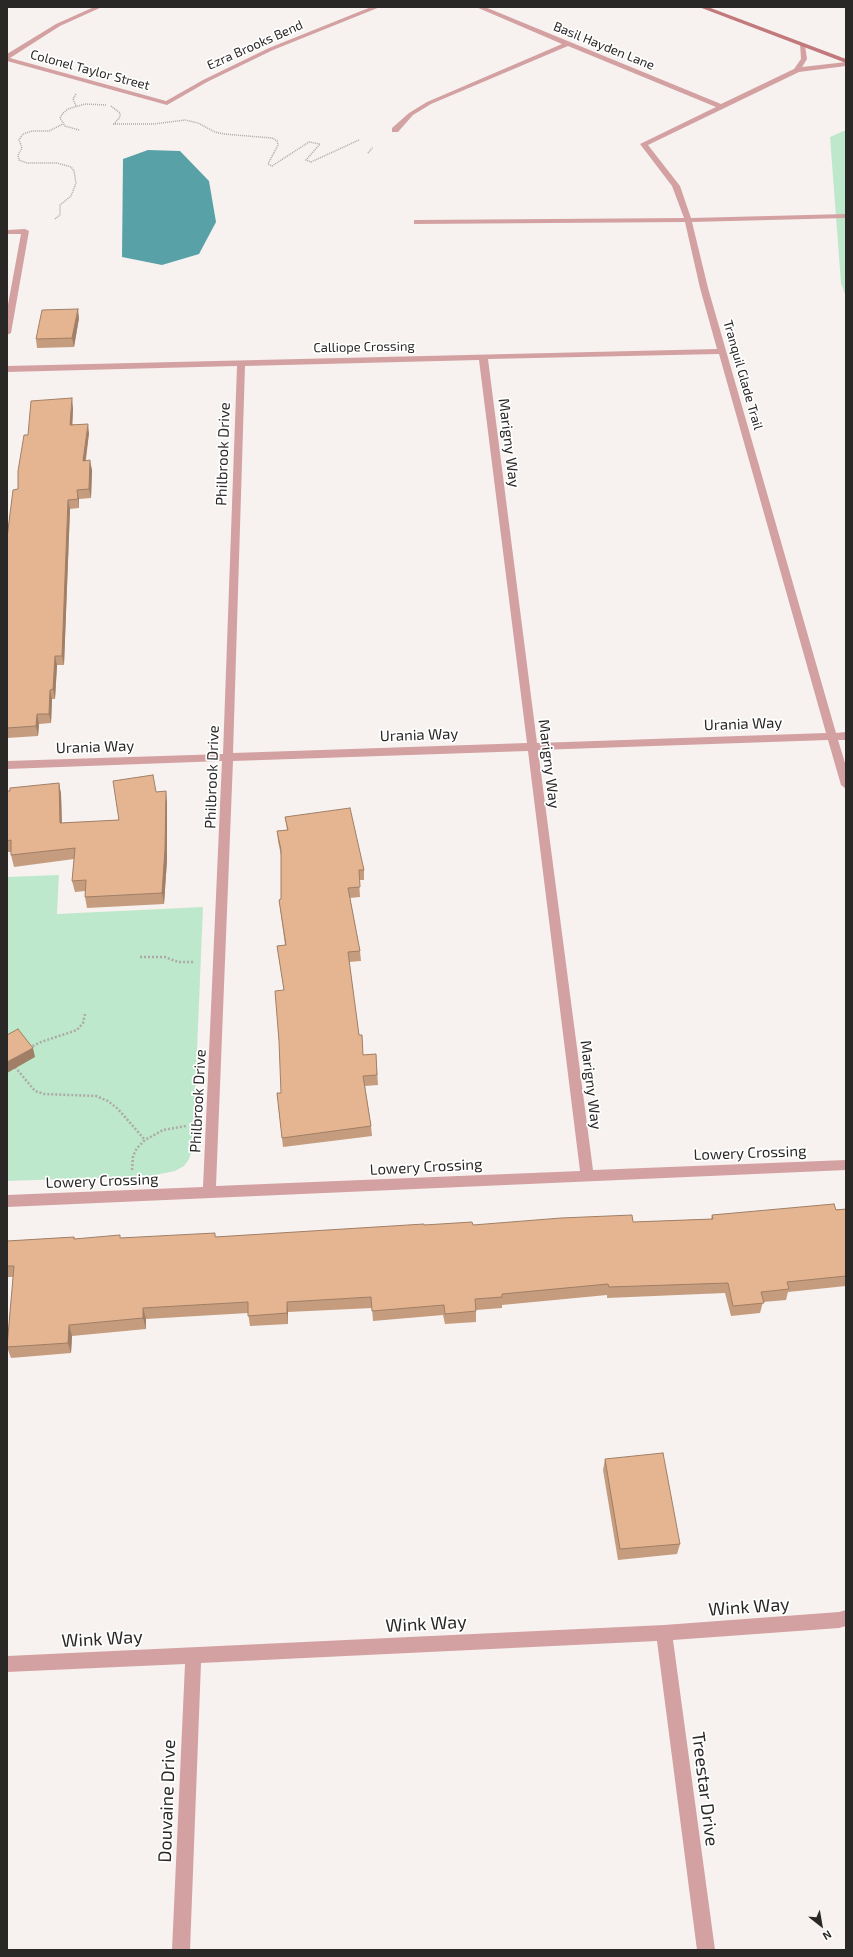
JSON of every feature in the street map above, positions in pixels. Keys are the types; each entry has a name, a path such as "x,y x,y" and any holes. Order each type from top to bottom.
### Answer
{"main road":[{"path":"702,7 846,61"}],"street":[{"path":"7,58 58,25 99,7"},
{"name":"Ezra Brooks Bend","path":"168,103 205,81 264,52 377,7"},
{"name":"Basil Hayden Lane","path":"479,7 720,106"},
{"path":"395,130 411,114 429,103 567,44"},
{"path":"797,70 804,59 802,45"},
{"name":"Colonel Taylor Street","path":"7,58 168,103"},
{"name":"Tranquil Glade Trail","path":"846,64 797,70 644,144 676,186 688,220 722,351 846,785"},
{"path":"417,222 688,220 846,216"},
{"path":"7,232 25,231 7,333"},
{"name":"Calliope Crossing","path":"7,369 722,351"},
{"name":"Marigny Way","path":"483,357 587,1175"},
{"name":"Philbrook Drive","path":"209,1193 228,757 241,363"},
{"name":"Urania Way","path":"7,766 532,746 846,736"},
{"name":"Lowery Crossing","path":"7,1201 846,1165"},
{"name":"Wink Way","path":"7,1664 664,1633 840,1620 846,1618"},
{"name":"Treestar Drive","path":"664,1633 706,1950"},
{"name":"Douvaine Drive","path":"181,1950 193,1655"}],"path":[{"path":"76,106 74,103 74,96 81,90"},
{"path":"79,130 63,124 60,118 63,113 76,106 95,104 112,106 120,113 120,117 113,124 117,125 154,124 175,120 193,121 215,132 224,134 265,136 276,139 278,145 268,164 270,166 276,165 309,142 316,142 320,144 306,160 311,162 359,140"},
{"path":"55,219 60,215 60,205 71,196 76,183 74,171 71,167 57,163 27,163 19,160 18,155 22,148 19,140 24,134 32,131 48,131 63,124"},
{"path":"368,153 373,147"},
{"path":"140,957 165,957 178,962 194,962"},
{"path":"28,1048 77,1030 83,1023 85,1014"},
{"path":"13,1064 35,1091 44,1094 96,1096 108,1101 118,1109 145,1140"},
{"path":"132,1170 133,1156 137,1148 145,1140 163,1130 186,1126"}],"green space":[{"path":"846,130 846,297 841,283 830,137"},
{"path":"59,875 57,914 203,907 193,1146 189,1159 184,1166 175,1171 150,1176 7,1181 7,877"}],"water":[{"path":"148,150 180,151 209,181 216,222 199,254 162,265 122,257 123,159"}],"building":[{"path":"78,309 72,338 36,339 42,310"},
{"path":"72,398 70,425 88,424 83,461 90,460 89,489 77,490 78,499 68,500 62,656 55,656 53,689 50,690 49,714 37,714 36,726 7,728 7,538 13,490 18,489 18,471 24,435 28,435 31,401"},
{"path":"153,775 156,792 166,791 165,849 162,893 85,897 86,880 72,881 75,848 11,855 11,840 7,841 7,791 10,791 10,788 59,783 60,823 119,820 113,781"},
{"path":"350,808 364,870 359,870 360,887 348,888 360,951 348,952 359,1035 362,1035 363,1055 376,1054 377,1075 363,1076 371,1126 282,1138 277,1093 281,1093 275,991 284,990 277,946 286,945 279,900 281,899 281,850 277,831 288,830 285,817"},
{"path":"18,1029 33,1048 7,1062 7,1035"},
{"path":"834,1204 836,1210 846,1209 846,1276 787,1282 789,1289 761,1292 764,1303 733,1306 728,1283 609,1287 608,1284 502,1294 502,1297 475,1299 476,1311 445,1314 444,1305 372,1311 371,1297 287,1302 287,1313 248,1316 248,1302 143,1308 143,1318 69,1325 68,1343 7,1347 14,1266 7,1266 7,1241 74,1237 74,1239 120,1235 120,1238 215,1233 215,1237 424,1224 472,1222 473,1225 561,1218 632,1215 633,1222 713,1219 712,1215"},
{"path":"663,1453 680,1544 620,1549 605,1459"}]}
